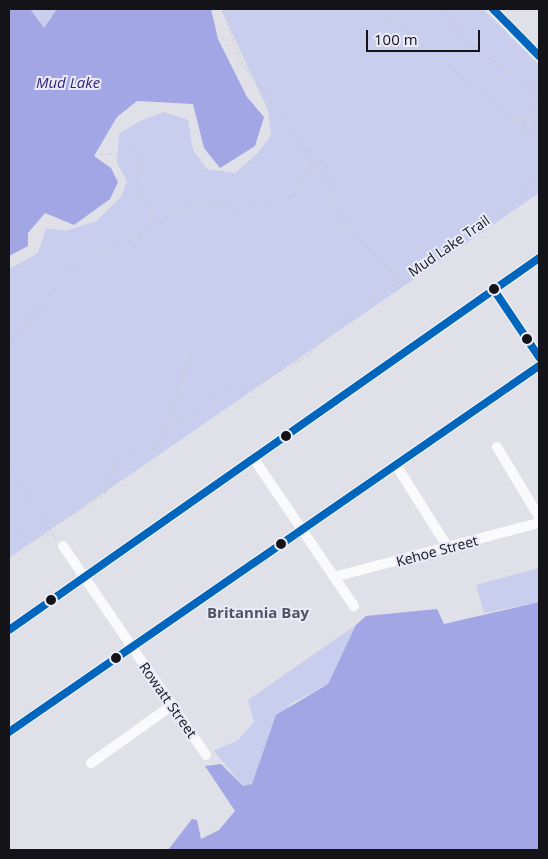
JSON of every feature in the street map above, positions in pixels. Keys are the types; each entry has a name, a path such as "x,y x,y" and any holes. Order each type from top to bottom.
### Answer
{"street":[{"path":"494,9 539,56"},
{"path":"9,630 254,460 539,258"},
{"path":"494,290 539,357"},
{"path":"9,732 539,366"},
{"path":"497,447 539,517"},
{"path":"254,460 300,532 354,606"},
{"path":"396,464 449,549"},
{"name":"Kehoe Street","path":"334,577 449,549 539,523"},
{"name":"Rowatt Street","path":"63,546 206,755"},
{"path":"91,763 171,706"}],"path":[{"name":"Mud Lake Trail","path":"223,9 241,61 306,150 326,166 330,192 345,222 400,280 511,204 539,168"},
{"path":"380,9 539,140"},
{"path":"442,9 465,40 539,93 532,116 536,138"},
{"path":"222,38 235,40"},
{"path":"518,123 532,116"},
{"path":"100,154 137,150 140,193 157,224"},
{"path":"9,344 70,270 193,203 239,208 294,195 311,171 306,150"},
{"path":"168,424 203,406 221,389 258,383 307,356 339,323 400,280"},
{"path":"49,529 104,493 118,458 161,444 191,348"},
{"path":"9,465 51,534 63,546"},
{"path":"9,531 32,538 51,534"}],"shaded area":[{"path":"30,9 57,9 44,28"},
{"path":"221,9 483,9 539,65 539,193 9,558 9,269 38,253 46,228 66,231 96,221 121,197 127,181 117,163 119,134 138,122 164,112 188,120 193,150 207,169 235,173 257,154 271,135 268,110"},
{"path":"539,568 539,602 484,613 476,585"},
{"path":"356,625 328,684 290,704 252,784 243,786 214,751 238,740 254,722 248,700"}],"water":[{"name":"Mud Lake","path":"9,9 30,9 44,28 57,9 211,9 218,39 247,97 264,117 255,146 220,168 204,148 193,104 137,101 117,117 94,156 111,168 118,182 110,199 74,225 45,213 28,233 28,246 9,256"},
{"path":"539,602 539,850 168,850 192,819 197,820 201,839 219,830 235,811 205,766 221,764 243,786 252,784 276,715 328,684 356,625 366,616 437,609 444,624"}],"transit line":[{"path":"493,9 539,56"},
{"path":"9,630 539,258"},
{"path":"494,290 539,357"},
{"path":"9,732 539,366"}],"district":[{"name":"Britannia Bay","path":"258,613"}]}
